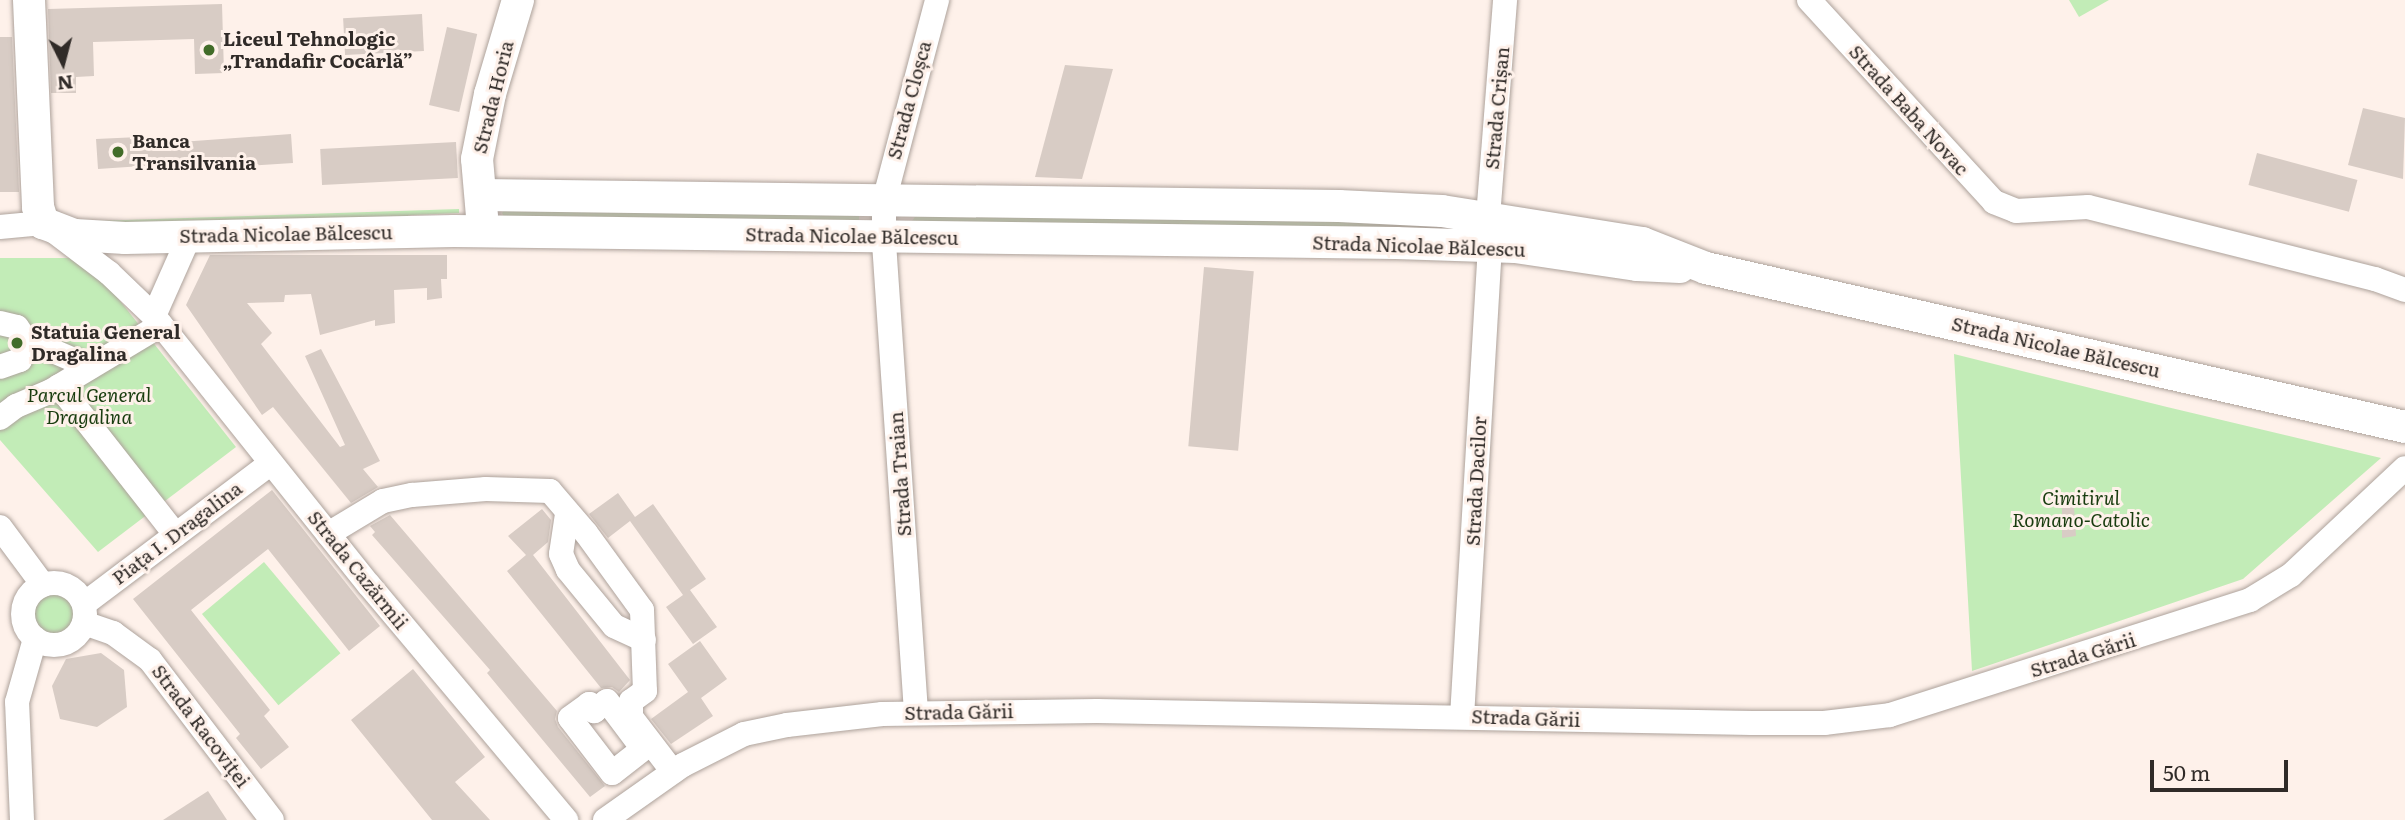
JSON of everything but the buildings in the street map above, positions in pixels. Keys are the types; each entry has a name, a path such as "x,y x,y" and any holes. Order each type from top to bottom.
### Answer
{"main road":[{"path":"29,0 38,206 43,223"},
{"name":"Strada Horia","path":"482,232 482,195 477,178 477,159 490,94 518,0"},
{"name":"Strada Nicolae Bălcescu","path":"482,195 1339,206 1442,211 1489,231"},
{"name":"Strada Nicolae Bălcescu","path":"43,223 75,235 99,238 482,232 884,237 1489,231 1642,243 1706,268 2405,427"}],"street":[{"name":"Strada Cloșca","path":"884,237 884,201 937,0"},
{"name":"Strada Crișan","path":"1489,231 1506,0"},
{"name":"Strada Baba Novac","path":"1809,0 1994,202 2016,211 2088,207 2375,279 2405,290"},
{"name":"Strada Nicolae Bălcescu","path":"0,227 43,223"},
{"name":"Strada Cazărmii","path":"43,223 110,273 158,320 328,534 566,820"},
{"name":"Strada Dacilor","path":"1462,717 1489,231"},
{"path":"25,339 20,360 4,367 8,412 89,368 158,320 188,237"},
{"name":"Strada Traian","path":"884,237 916,712"},
{"path":"0,323 17,327 25,339 89,368"},
{"path":"59,386 176,535"},
{"name":"Piața I. Dragalina","path":"84,614 176,535 271,463"},
{"name":"Strada Gării","path":"605,820 673,772 744,734 787,725 916,712 1800,723 1890,715 2250,600 2291,575 2405,468"},
{"path":"328,534 383,501 442,491 525,488 550,491 586,533 642,610 645,691 631,701 631,717 673,772"},
{"path":"567,514 561,554 568,570 614,626 644,640"},
{"path":"0,527 43,585 28,597 23,614 24,623 34,639 44,644 64,644 80,633 84,614"},
{"name":"Strada Racoviței","path":"43,585 63,584 79,595 84,614 150,660 272,820"},
{"path":"22,820 17,702 34,639"}],"green space":[{"path":"2069,0 2109,0 2079,17"},
{"path":"506,208 854,213 859,216 859,223 506,220 502,213"},
{"path":"459,209 459,213 412,215 380,221 94,226 94,221"},
{"path":"917,214 1221,217 1472,226 1477,232 917,225 912,221"},
{"name":"Parcul General Dragalina","path":"0,258 86,258 236,447 98,552 0,440"},
{"name":"Cimitirul Romano-Catolic","path":"1954,354 2381,458 2243,579 1972,671"},
{"path":"264,562 340,653 278,705 202,614"},
{"path":"54,592 70,598 76,614 70,630 54,636 38,630 32,614 38,598"}],"place":[{"name":"Liceul Tehnologic „Trandafir Cocârlă”","path":"209,50"},
{"name":"Banca Transilvania","path":"118,152"},
{"name":"Statuia General Dragalina","path":"17,343"}]}
